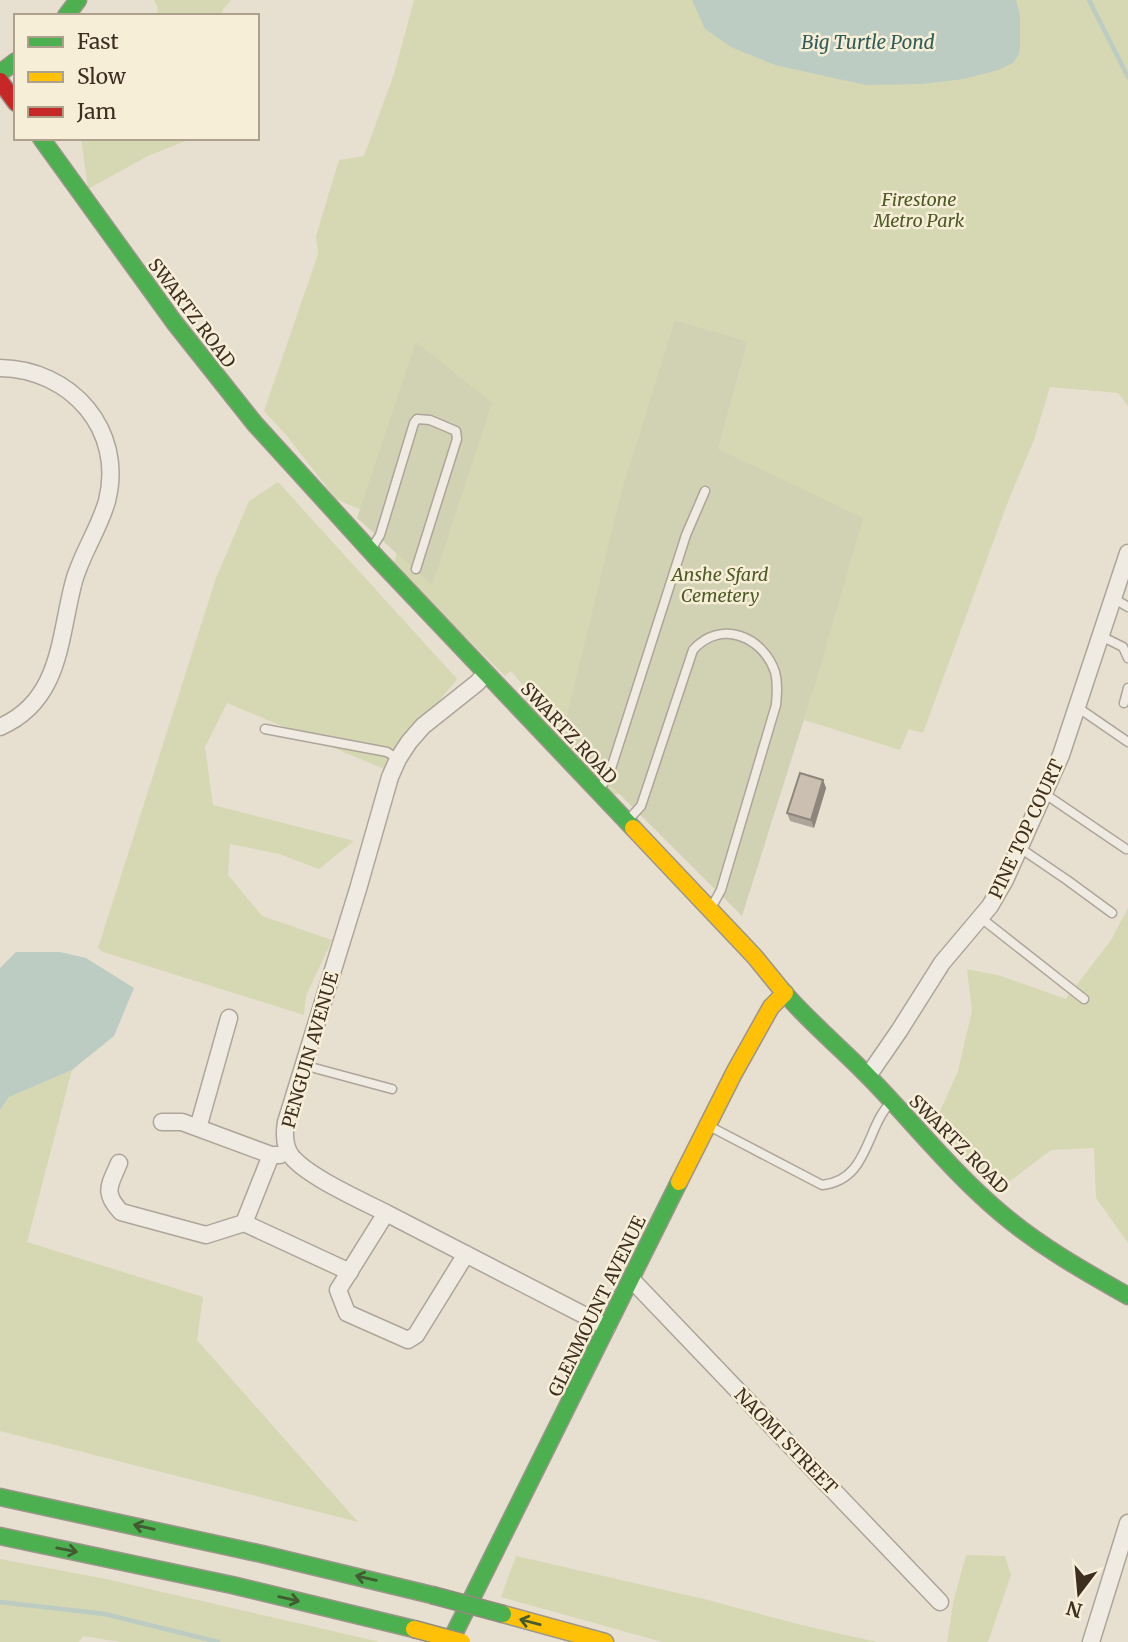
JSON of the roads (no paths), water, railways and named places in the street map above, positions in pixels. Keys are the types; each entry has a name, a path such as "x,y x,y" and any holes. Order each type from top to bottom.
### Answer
{"main road":[{"path":"0,81 14,100"},
{"name":"SWARTZ ROAD","path":"42,140 218,380 263,434 755,957 785,993 868,1076 955,1170 1002,1214 1060,1257 1128,1296"},
{"name":"GLENMOUNT AVENUE","path":"450,1642 708,1125 771,1007 785,993"},
{"path":"0,1497 262,1553 432,1594 605,1642"},
{"path":"0,1536 207,1580 462,1642"}],"street":[{"path":"0,368 36,373 52,379 76,396 101,430 109,455 110,479 103,514 74,581 58,656 50,680 30,706 0,727"},
{"name":"PINE TOP COURT","path":"868,1076 942,963 981,918 1005,880 1061,755 1127,558"},
{"name":"PENGUIN AVENUE","path":"486,673 423,726 409,742 390,777 303,1065 285,1131 285,1141 290,1154 314,1174 607,1327"},
{"path":"198,1128 229,1018"},
{"path":"162,1122 182,1122 271,1155 290,1154"},
{"path":"244,1223 271,1155"},
{"path":"119,1163 108,1189 112,1202 121,1212 206,1235 244,1223 349,1272"},
{"path":"386,1213 338,1290 347,1313 408,1340 416,1335 466,1254"},
{"name":"NAOMI STREET","path":"632,1280 940,1602"},
{"path":"1091,1642 1128,1523"}],"lane":[{"path":"370,550 380,535 414,423 417,419 430,420 456,431 457,439 416,569"},
{"path":"597,790 608,778 686,535 705,491"},
{"path":"1113,598 1128,607"},
{"path":"626,822 641,806 693,650 701,641 711,636 728,634 747,639 757,646 775,673 778,691 776,705 721,890 710,910"},
{"path":"1101,636 1125,645 1128,658"},
{"path":"1124,703 1128,688"},
{"path":"1077,708 1128,743"},
{"path":"265,729 387,752 398,759"},
{"path":"1045,794 1126,849"},
{"path":"1020,848 1112,913"},
{"path":"981,918 1084,999"},
{"path":"303,1065 392,1089"},
{"path":"708,1125 822,1185 832,1184 843,1179 866,1152 881,1113 891,1102"}],"water":[{"name":"Big Turtle Pond","path":"692,0 1016,0 1020,15 1019,54 1013,63 998,70 964,79 922,84 866,85 775,65 731,47 705,29"},
{"path":"16,952 60,952 86,958 134,988 114,1036 72,1070 9,1097 0,1110 0,968"}],"waterway":[{"path":"1089,0 1128,77"},
{"path":"0,1602 105,1614 218,1642"}],"park label":[{"name":"Firestone Metro Park","path":"919,209"},
{"name":"Anshe Sfard Cemetery","path":"720,584"}]}
